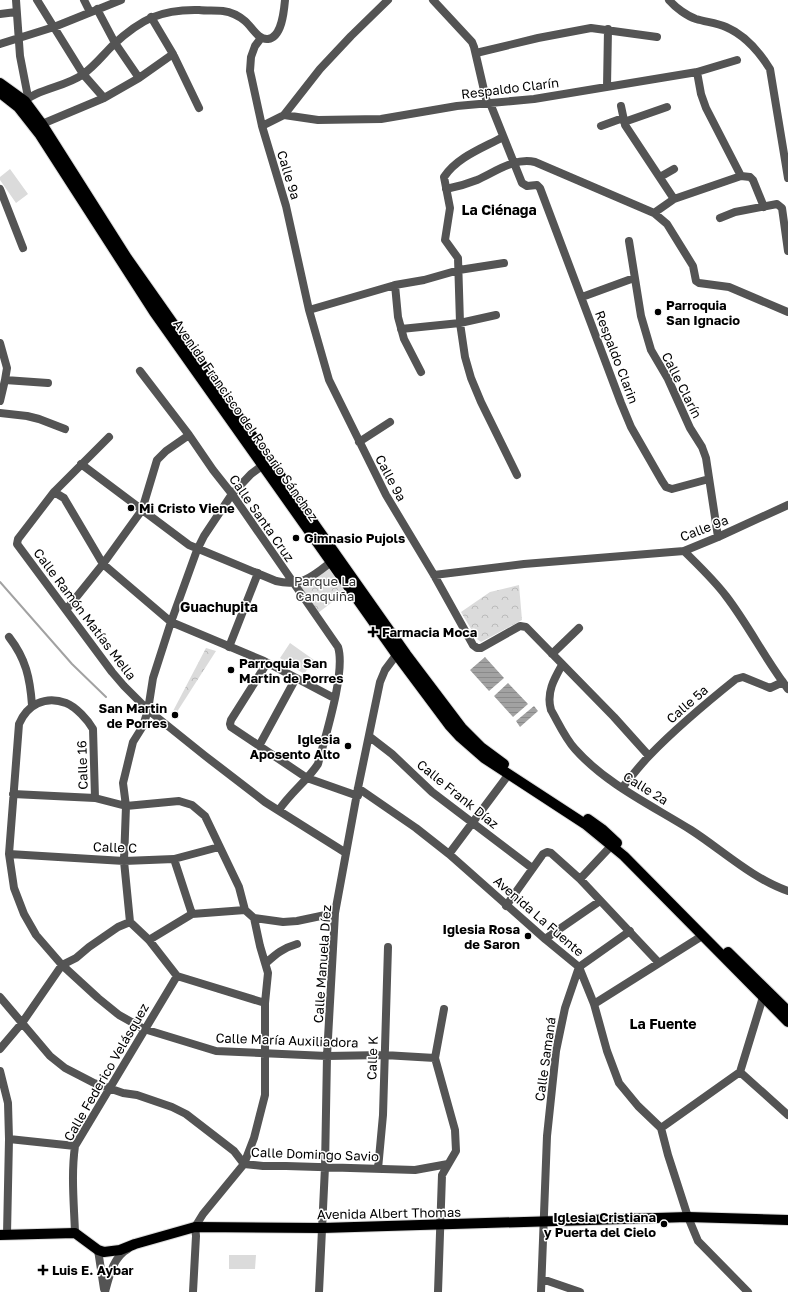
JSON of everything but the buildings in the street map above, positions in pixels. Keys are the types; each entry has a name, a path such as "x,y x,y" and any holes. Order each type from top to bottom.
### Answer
{"main road":[{"name":"Avenida Francisco del Rosario Sánchez","path":"0,83 24,102 42,124 124,260 460,737 484,758 585,824 624,856 788,1022"},
{"name":"Avenida Francisco del Rosario Sánchez","path":"0,92 24,102 40,135 94,212"},
{"name":"Avenida Francisco del Rosario Sánchez","path":"266,463 331,562 399,651 471,738 502,763 602,829 654,877 788,1011"},
{"name":"Avenida Albert Thomas","path":"98,1250 104,1252 112,1251 195,1227 322,1228 440,1225 543,1220 688,1217 788,1220"},
{"path":"4,1235 75,1233 98,1250"}],"street":[{"path":"16,0 24,102 83,74 115,43 151,17 181,10 229,12 246,22 261,38 267,39 271,38 280,29 284,14 285,0"},
{"path":"37,0 83,74 104,98"},
{"path":"84,0 139,78"},
{"path":"0,44 54,27 121,0"},
{"path":"262,126 284,115 320,68 388,0"},
{"path":"433,0 472,42 488,103 514,163"},
{"path":"669,0 674,6 695,18 736,32 762,56 770,69 788,178"},
{"path":"0,14 16,12"},
{"path":"151,17 173,54 199,108"},
{"path":"476,53 538,38 591,28 608,29 657,37"},
{"path":"607,87 608,29"},
{"name":"Calle 9a","path":"261,38 255,46 251,57 250,71 262,126 286,206 309,310 329,380 358,442 386,495 434,575 524,564 684,551 718,538 788,505"},
{"path":"42,124 104,98 139,78 173,54"},
{"name":"Respaldo Clarín","path":"284,115 318,120 382,119 457,106 534,99 607,87 697,72 736,60"},
{"path":"697,72 700,94 741,176"},
{"path":"621,106 623,120 674,199"},
{"path":"601,126 667,107"},
{"path":"503,137 467,156 454,165 444,177 450,208 445,240 458,258 460,323 465,357 471,378 481,402 517,474"},
{"path":"446,189 475,181 522,160 536,162 654,213 667,224 693,266 697,282 729,287 788,312"},
{"name":"Respaldo Clarin","path":"514,163 522,183 527,186 537,185 540,188 623,409 631,427 662,481 666,487 672,489 709,479"},
{"path":"660,178 674,169"},
{"path":"654,213 674,199 741,176 750,177 753,180 764,207"},
{"path":"0,189 3,205 23,248"},
{"path":"720,218 735,212 777,204 782,208 788,251"},
{"name":"Calle Clarín","path":"629,241 641,316 651,350 668,379 690,428 702,447 706,458 718,538"},
{"path":"309,310 395,285 424,280 459,270 504,263"},
{"path":"582,297 634,278"},
{"path":"395,285 398,317 401,329 404,339 421,372"},
{"path":"401,329 460,323 496,315"},
{"path":"0,346 7,368 6,380 0,401"},
{"name":"Calle Santa Cruz","path":"140,371 189,434 338,647 340,655 340,670 318,764 313,772 287,798 279,810"},
{"path":"6,380 48,383"},
{"path":"0,413 39,418 65,429"},
{"path":"358,442 390,422"},
{"path":"66,610 103,564 142,510 158,460 166,451 189,434"},
{"name":"Calle Ramón Matías Mella","path":"110,437 54,492 17,541 112,672 148,710 238,782 346,853"},
{"path":"264,1004 176,976 149,940 130,922 124,861 126,806 123,783 133,742 143,726 148,710 153,678 197,550 204,536 232,494 251,474 266,463"},
{"path":"82,464 165,528 197,550 276,581 286,583 310,579 331,562"},
{"path":"54,492 64,498 103,564 171,622 267,663 334,698"},
{"path":"684,551 726,595 772,668 785,685"},
{"path":"229,647 258,573"},
{"path":"434,575 473,646 482,648 520,626 523,626 614,717 649,756"},
{"path":"552,654 578,628"},
{"path":"9,637 17,647 27,670 32,705 24,713 18,724 13,794 95,798 126,806 179,801 192,805 205,816 239,887 245,910 254,918 283,922 298,921 335,913"},
{"name":"Calle Manuela Díez","path":"319,1292 325,1166 327,1056 335,913 380,682 385,670 399,651"},
{"name":"Avenida La Fuente","path":"267,663 231,720 231,727 307,778 358,792 416,828 449,854 506,906 579,967 594,1004 607,1051 619,1083 638,1106 661,1128"},
{"name":"Calle 2a","path":"562,665 550,691 549,703 551,710 574,748 593,766 622,788 692,831 768,883 788,891"},
{"name":"Calle 5a","path":"622,788 649,756 693,714 740,677 770,688 785,685"},
{"path":"259,746 296,678"},
{"name":"Calle 16","path":"32,705 53,700 67,703 88,721 93,729 95,798"},
{"name":"Calle Frank Díaz","path":"370,737 392,754 432,792 532,868"},
{"path":"449,854 509,774"},
{"name":"Calle María Auxiliadora","path":"13,794 9,854 14,888 24,914 36,935 62,965 98,998 119,1014 144,1029 216,1051 327,1056 384,1055 435,1058"},
{"path":"580,879 611,846"},
{"name":"Calle C","path":"9,854 124,861 174,859 219,847"},
{"path":"506,906 543,854 547,852 551,853 580,879 659,963"},
{"path":"174,859 192,914"},
{"path":"545,939 600,901"},
{"path":"149,940 192,914 245,910"},
{"path":"192,1292 196,1236 195,1227 244,1164 254,1138 265,1095 264,1004 268,973 254,918"},
{"path":"0,1049 22,1023 62,965 76,958 118,927 130,922"},
{"path":"579,967 630,931"},
{"path":"594,1004 702,936"},
{"path":"266,963 277,952 286,947 297,944"},
{"name":"Calle K","path":"378,1169 383,1115 388,947"},
{"name":"Calle Samaná","path":"541,1292 547,1136 556,1051 565,1008 579,967"},
{"name":"Calle Federico Velásquez","path":"75,1233 73,1166 75,1146 176,976"},
{"name":"Calle Domingo Savio","path":"0,997 50,1056 65,1068 87,1080 123,1093 156,1100 186,1114 234,1151 244,1164 263,1166 325,1166 415,1170 448,1164"},
{"path":"748,1292 698,1241 688,1217 661,1128 740,1072 763,998"},
{"path":"438,1292 442,1175 456,1151 455,1130 435,1058 444,1009"},
{"path":"0,1071 8,1103 9,1139 4,1235"},
{"path":"740,1072 788,1115"},
{"path":"9,1139 75,1146"},
{"path":"105,1292 112,1267 123,1251 135,1244"},
{"path":"98,1250 105,1292"},
{"path":"542,1279 580,1292"}],"green space":[{"path":"10,169 28,194 16,203 0,180 0,177"},
{"name":"Parque La Canquiña","path":"332,565 348,590 318,613 301,587"},
{"path":"519,585 522,620 481,642 477,639 461,612 490,592"},
{"path":"290,643 314,660 304,674 280,658"},
{"path":"206,648 216,651 175,715 172,713"},
{"path":"229,1255 256,1255 255,1269 229,1269"}],"shaded area":[{"path":"485,657 504,678 489,691 470,670"},
{"path":"508,683 528,704 513,717 494,696"},
{"path":"534,706 538,711 520,727 516,721"}],"waterway":[{"path":"0,582 72,664 106,697"}],"place":[{"name":"Parroquia San Ignacio","path":"658,312"},
{"name":"Mi Cristo Viene","path":"131,508"},
{"name":"Gimnasio Pujols","path":"296,538"},
{"name":"Farmacia Moca","path":"373,632"},
{"name":"Parroquia San Martin de Porres","path":"231,670"},
{"name":"San Martin de Porres","path":"175,715"},
{"name":"Iglesia Aposento Alto","path":"348,746"},
{"name":"Iglesia Rosa de Saron","path":"528,936"},
{"name":"Iglesia Cristiana y Puerta del Cielo","path":"664,1224"},
{"name":"Luis E. Aybar","path":"43,1270"}],"district":[{"name":"La Ciénaga","path":"499,210"},
{"name":"Guachupita","path":"219,607"},
{"name":"La Fuente","path":"663,1024"}]}
